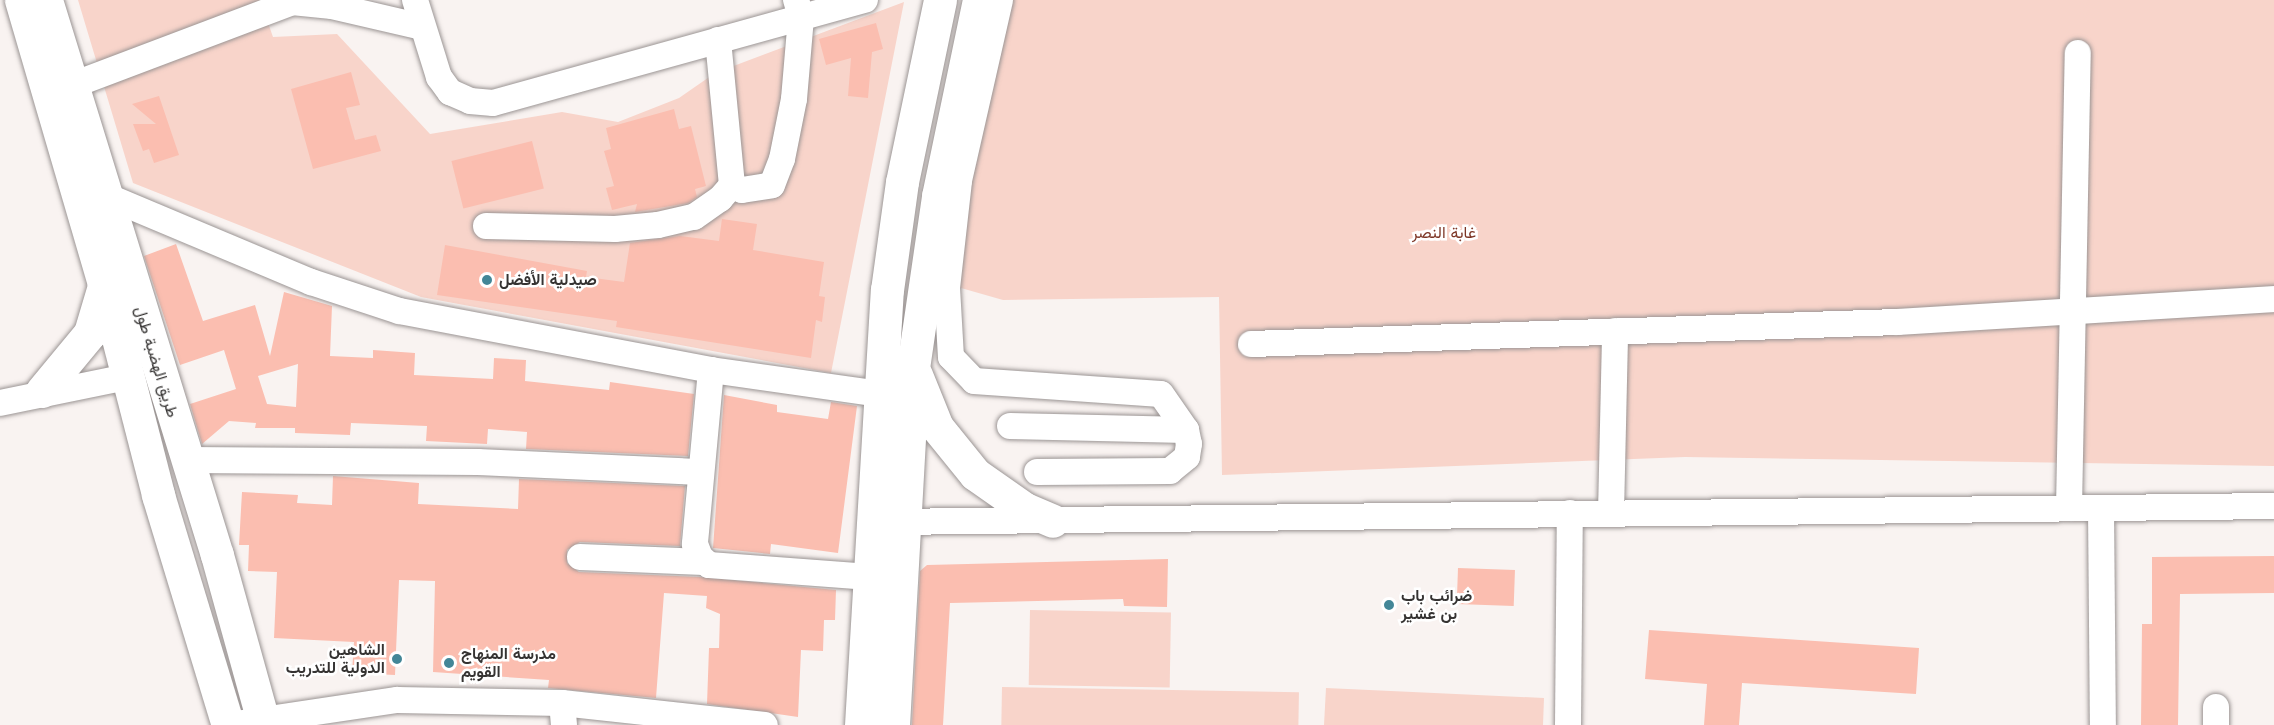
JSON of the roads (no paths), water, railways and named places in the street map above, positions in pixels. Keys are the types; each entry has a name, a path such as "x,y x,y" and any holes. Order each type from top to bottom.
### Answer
{"main road":[{"name":"طريق الهضبة طول","path":"21,0 104,195 186,460 263,722"},
{"name":"طريق الهضبة طول","path":"46,0 59,90 127,377 158,495 228,725"},
{"path":"893,725 887,521 879,394 902,182 940,0"},
{"path":"861,725 870,577 887,521 913,368 938,196 979,0"},
{"path":"42,391 90,333 105,284"},
{"path":"913,368 938,427 975,474 1025,510 1053,521"}],"street":[{"path":"415,0 439,77 450,92 470,101 494,103 718,40 798,9 865,0"},
{"path":"1000,0 959,181 947,288 951,357 974,381 1161,394 1186,430 1187,457 1170,471 1037,472"},
{"path":"59,90 292,1 367,13 422,27"},
{"path":"732,185 742,190 757,189 772,185 778,174 794,99 798,9"},
{"path":"486,226 615,229 658,225 694,217 720,200 732,185 718,40"},
{"path":"2069,508 2071,311 2078,53"},
{"path":"104,195 311,282 399,312 711,370 879,394"},
{"path":"1251,344 1898,322 2274,299"},
{"path":"1611,513 1615,330"},
{"path":"704,562 695,544 711,370"},
{"path":"0,403 42,391 127,377"},
{"path":"1010,426 1186,430"},
{"path":"186,460 478,462 701,472"},
{"path":"887,521 2274,506"},
{"path":"2101,508 2103,725"},
{"path":"1569,725 1570,513"},
{"path":"580,557 704,562 870,577"},
{"path":"228,725 263,722 397,700 563,714 765,725"}],"place":[{"name":"صيدلية الأفضل","path":"487,280"},
{"name":"ضرائب باب بن غشير","path":"1389,605"},
{"name":"الشاهين الدولية للتدريب","path":"397,659"},
{"name":"مدرسة المنهاج القويم","path":"449,663"}],"park label":[{"name":"غابة النصر","path":"1444,233"}]}
